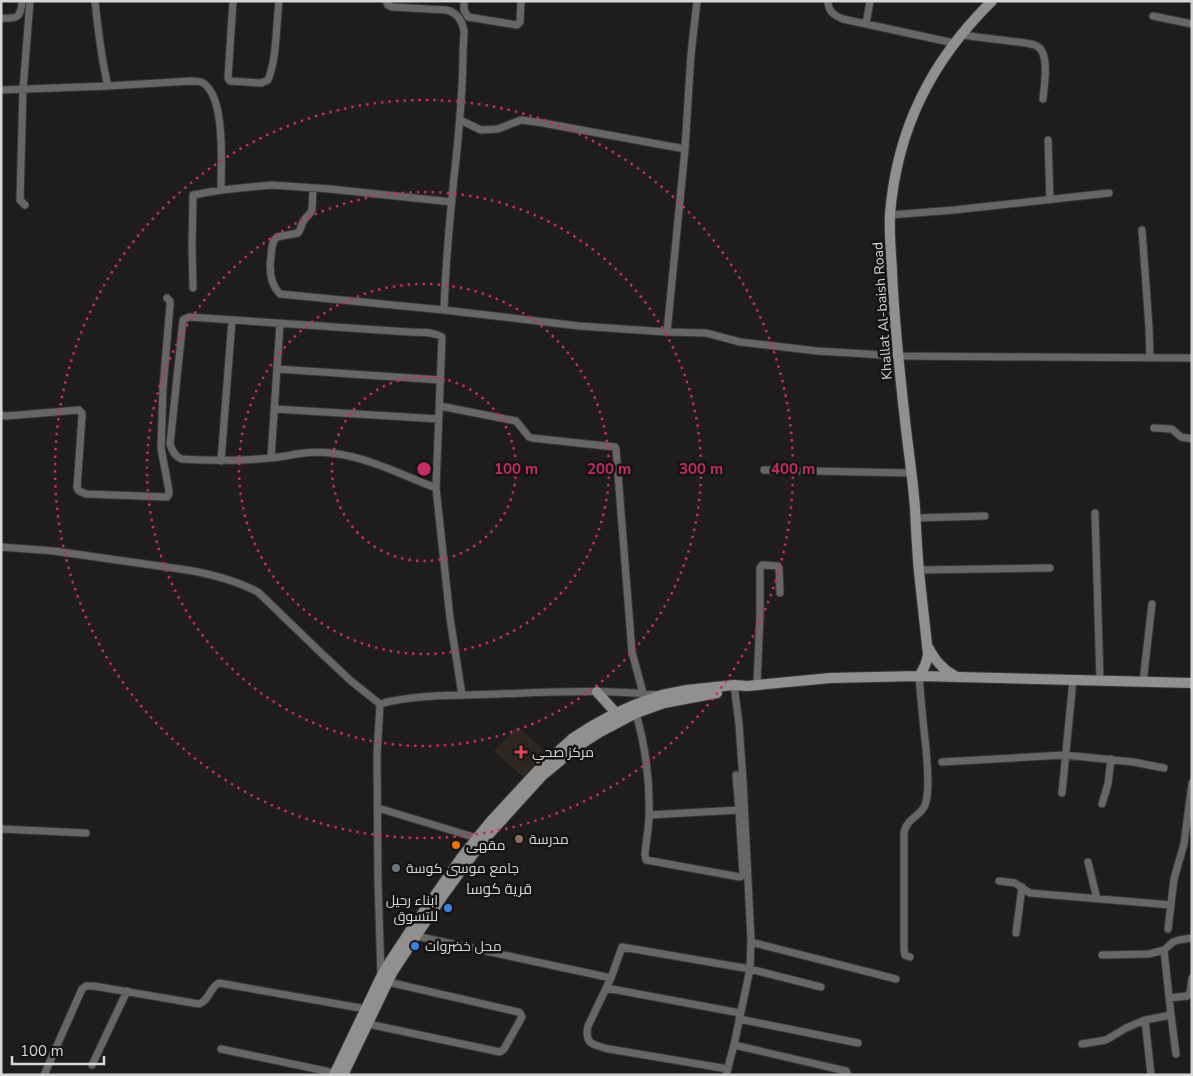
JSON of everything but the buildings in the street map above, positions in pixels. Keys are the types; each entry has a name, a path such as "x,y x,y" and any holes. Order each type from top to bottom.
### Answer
{"street":[{"path":"1,18 18,17 21,13 22,1"},
{"path":"25,205 20,200 23,89 30,1"},
{"path":"95,1 99,41 108,86"},
{"path":"233,1 228,78 230,81 261,83 268,80 272,71 279,1"},
{"path":"386,1 392,7 452,11 456,14 464,30 460,120 444,310"},
{"path":"464,1 464,10 468,17 516,25 520,22 521,1"},
{"path":"668,332 697,1"},
{"path":"828,1 829,9 833,14 843,19 954,44"},
{"path":"866,24 870,1"},
{"name":"Khallat Al-baish Road","path":"927,646 898,356 892,282 890,216 894,183 902,146 921,97 936,69 954,44 992,1"},
{"path":"1153,16 1192,24"},
{"path":"961,35 1034,45 1039,48 1045,58 1043,99"},
{"path":"1,90 203,82 209,88 215,100 221,127 221,190"},
{"path":"460,120 482,130 498,128 521,120 684,149"},
{"path":"1048,140 1050,200"},
{"path":"193,288 193,196 221,190 271,185 452,202"},
{"path":"313,188 312,210 304,220 300,231 277,237 272,244 270,274 274,286 280,294 444,310 579,326 706,333 740,342 818,351 898,356 1192,358"},
{"path":"890,216 1109,193"},
{"path":"1142,230 1150,358"},
{"path":"1,415 79,410 82,413 77,488 79,491 86,494 167,497 169,491 161,448 162,388 170,305 170,300 167,298"},
{"path":"436,488 382,466 352,456 330,452 221,461 181,459 177,457 170,444 183,320 189,317 438,334 440,336 442,339 440,419 436,488 450,618 462,695"},
{"path":"221,461 232,320"},
{"path":"271,458 280,323"},
{"path":"277,369 441,380"},
{"path":"440,406 516,421 532,438 615,447 618,454 632,652 643,693"},
{"path":"275,409 440,419"},
{"path":"1154,428 1172,430 1181,436 1192,439"},
{"path":"764,470 911,473"},
{"path":"1095,513 1100,680"},
{"path":"915,518 985,516"},
{"path":"1,547 83,554 202,572 248,587 258,592 351,681 380,704"},
{"path":"752,685 756,670 760,615 760,568 762,565 778,566 780,593"},
{"path":"918,570 1050,568"},
{"path":"1143,682 1152,604"},
{"path":"910,957 905,955 904,950 904,832 908,822 922,811 927,801 928,773 919,676 927,662 927,646"},
{"path":"927,646 939,664 957,676"},
{"path":"563,753 573,738 616,713 752,685 830,678 919,676 1192,683"},
{"path":"1062,793 1072,680"},
{"path":"338,1074 366,1009 456,866 477,838 509,807 541,767 578,746 635,709 662,695 687,690 734,688"},
{"path":"734,688 739,724 743,781 751,942 750,969 727,1072 609,1049 593,1045 588,1039 588,1026 611,978 621,948 623,947 750,969 821,987"},
{"path":"597,692 616,713"},
{"path":"380,704 406,698 462,695 597,692 662,695"},
{"path":"338,1074 368,1024 384,979 378,882 377,755 380,704"},
{"path":"635,709 644,748 648,778 649,815 646,860 740,878 743,875 736,775"},
{"path":"942,762 1065,755 1134,762 1164,768"},
{"path":"1102,804 1108,784 1111,759"},
{"path":"1168,929 1174,879 1184,844 1192,783"},
{"path":"378,808 477,838"},
{"path":"649,815 739,810"},
{"path":"392,965 416,936 494,823"},
{"path":"1,830 86,833"},
{"path":"1088,862 1097,898"},
{"path":"1000,880 1015,882 1030,893 1171,905"},
{"path":"1016,933 1022,887"},
{"path":"416,936 611,978"},
{"path":"1102,955 1150,954 1164,950 1179,940 1192,938"},
{"path":"751,942 896,979"},
{"path":"1164,950 1176,1054"},
{"path":"1169,998 1189,995 1192,978"},
{"path":"368,1024 500,1052 504,1049 522,1017 518,1012 384,979"},
{"path":"44,1075 74,1007 86,986 127,991 199,1004 205,1002 216,985 220,983 366,1009"},
{"path":"606,988 858,1043"},
{"path":"92,1065 127,991"},
{"path":"1082,1044 1106,1040 1126,1028 1145,1020 1171,1015"},
{"path":"1145,1020 1151,1075"},
{"path":"734,1045 846,1071 848,1075"},
{"path":"221,1049 338,1074"}],"shaded area":[{"name":"مركز صحي","path":"517,726 548,754 525,779 494,751"}],"place":[{"name":"مركز صحي","path":"521,752"},
{"name":"مدرسة","path":"519,839"},
{"name":"مقهى","path":"456,845"},
{"name":"جامع موسى كوسة","path":"396,868"},
{"name":"ابناء رحيل للتسوق","path":"448,908"},
{"name":"محل خضروات","path":"415,946"}],"district":[{"name":"قرية كوسا","path":"499,889"}]}
